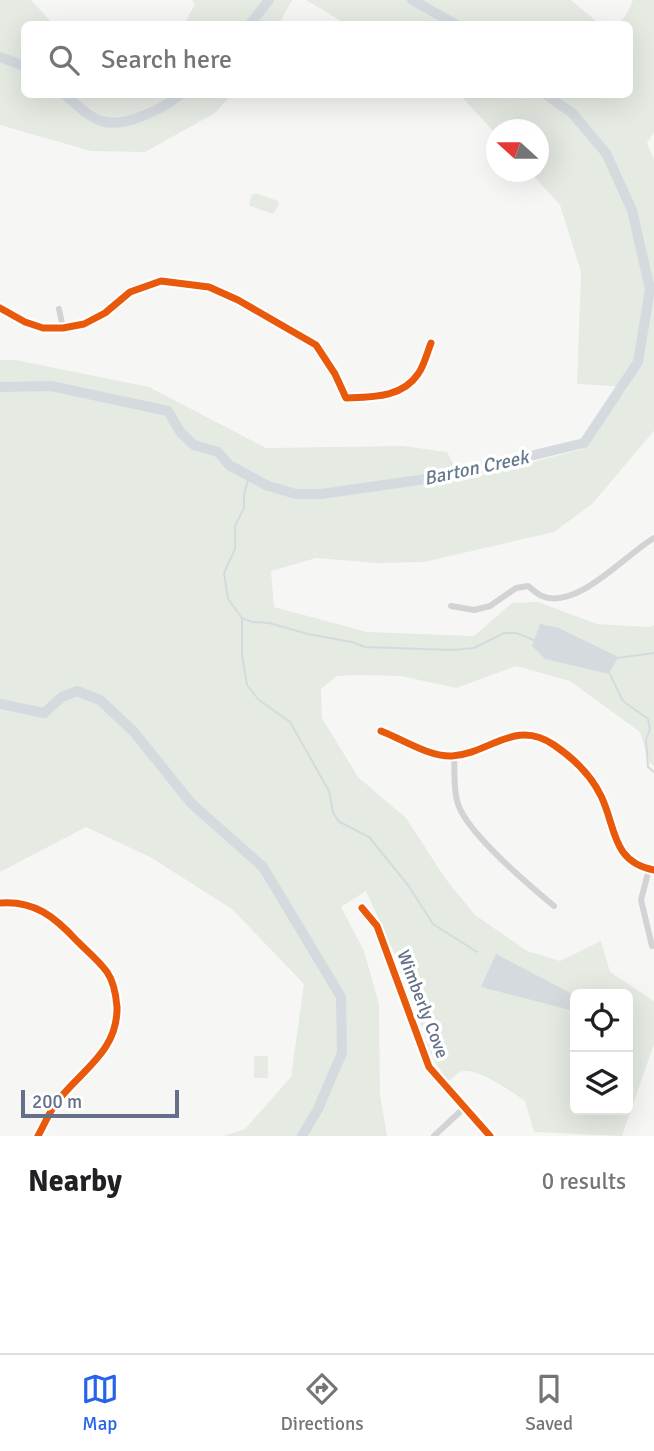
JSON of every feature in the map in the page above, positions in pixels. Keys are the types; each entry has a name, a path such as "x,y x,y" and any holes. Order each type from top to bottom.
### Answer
{"street":[{"path":"0,309 43,328 63,328 84,324 105,313 130,292 161,281 209,287 238,300 316,345 335,374 346,398 373,397 404,390 419,373 431,343"},
{"path":"59,309 63,328"},
{"path":"451,606 474,610 489,606 516,588 528,586 542,596 559,598 586,588 654,538"},
{"path":"381,731 433,753 454,756 512,736 541,738 554,745 584,770 593,782 604,802 614,838 628,858 652,869 641,900 652,946"},
{"path":"454,756 458,803 469,824 524,881 554,906"},
{"path":"0,903 20,902 53,917 107,972 116,999 115,1030 109,1042 96,1062 56,1103 38,1136"},
{"name":"Wimberly Cove","path":"362,908 377,926 429,1067 490,1136"},
{"path":"434,1136 464,1108"}],"shaded area":[{"path":"0,0 31,0 50,21 21,21 21,98 228,98 215,113 145,152 91,151 0,125"},
{"path":"192,0 292,0 281,21 186,21 195,4"},
{"path":"306,0 571,0 596,21 341,21"},
{"path":"633,0 654,0 654,132 647,143 654,159 654,431 592,504 554,532 424,562 378,563 316,558 271,571 274,607 367,632 474,636 512,603 538,602 597,624 654,625 654,766 649,762 640,732 570,681 516,666 456,688 401,676 357,675 337,676 321,689 322,718 358,777 406,818 445,878 475,915 527,951 560,961 601,941 610,972 654,1001 654,1044 633,1104 633,989 570,989 570,1115 629,1115 622,1136 534,1132 525,1101 496,1082 471,1071 457,1074 449,1081 430,1050 405,978 366,891 341,907 364,951 379,1004 380,1094 387,1136 223,1136 245,1129 291,1077 304,984 233,910 152,858 86,827 0,872 0,360 16,360 149,387 266,448 403,446 447,452 455,467 467,479 583,449 628,387 577,384 581,272 560,205 539,182 549,182 549,119 486,119 486,123 463,98 633,98 633,21 620,21"},
{"path":"256,193 278,201 279,205 273,214 250,206 252,195"},
{"path":"540,624 559,628 618,657 609,674 545,659 532,646"},
{"path":"496,954 570,993 570,1010 481,987"},
{"path":"254,1056 268,1056 268,1078 254,1078"}],"waterway":[{"path":"252,21 269,0"},
{"name":"Barton Creek","path":"412,0 450,21"},
{"path":"0,57 21,65"},
{"path":"68,98 94,118 114,123 145,115 175,98"},
{"name":"Barton Creek","path":"0,387 51,386 168,411 181,433 194,445 218,452 229,465 268,486 296,494 321,494 447,476 584,443 638,362 650,289 632,210 606,153 572,113 551,98"},
{"path":"249,476 244,508 235,526 235,549 224,573 228,599 242,618 242,655 247,685 259,700 290,722 329,791 333,812 338,821 369,837 408,885 433,924 477,952"},
{"path":"242,618 365,647 451,650 474,648 504,633 516,633 534,640"},
{"path":"617,658 654,653"},
{"path":"610,674 623,701 648,719 648,767 654,772"},
{"name":"Barton Creek","path":"0,704 44,713 62,697 77,691 100,700 134,732 191,803 263,867 341,997 342,1053 318,1109 302,1136"}],"cycle path":[{"path":"0,308 25,322 43,328 63,328 84,324 105,313 130,292 161,281 209,287 238,300 316,345 335,374 346,398 386,395 404,388 420,371 431,343"},
{"path":"381,731 443,756 465,754 514,736 527,735 554,745 575,761 597,788 622,851 640,866 654,870"},
{"path":"0,903 34,907 52,918 107,972 116,998 116,1023 104,1049 56,1103 38,1136"},
{"path":"362,908 377,926 429,1067 490,1136"}]}
